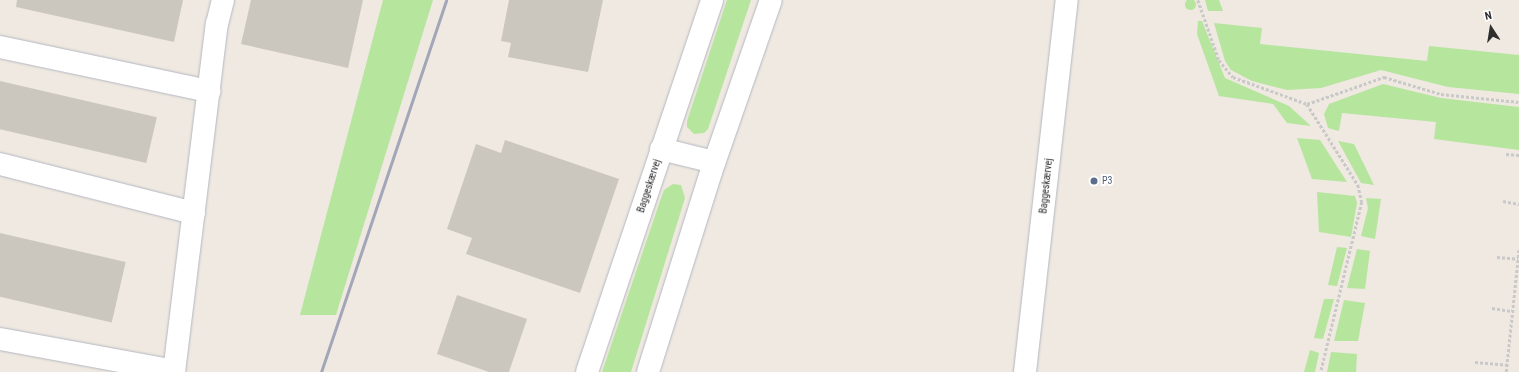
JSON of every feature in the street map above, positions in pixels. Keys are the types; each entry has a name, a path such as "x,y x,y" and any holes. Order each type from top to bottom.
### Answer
{"street":[{"path":"0,339 174,372 209,91 223,0"},
{"name":"Baggeskærvej","path":"587,372 712,0"},
{"path":"648,372 714,162 771,0"},
{"name":"Baggeskærvej","path":"1026,372 1067,0"},
{"path":"0,46 209,91"},
{"path":"661,149 714,162"},
{"path":"0,164 194,213"}],"path":[{"path":"1198,0 1219,60 1233,77 1307,104 1358,185 1362,202 1321,372"},
{"path":"1307,104 1384,77 1441,94 1519,102"},
{"path":"1506,154 1519,156"},
{"path":"1503,201 1519,204"},
{"path":"1506,372 1519,249"},
{"path":"1497,257 1518,259"},
{"path":"1492,308 1512,311"},
{"path":"1475,362 1507,365"}],"green space":[{"path":"1188,-1 1192,-1 1194,0 1194,8 1188,9 1185,6 1185,2"},
{"path":"383,0 433,0 336,315 300,315"},
{"path":"727,0 751,0 708,129 704,133 694,134 687,127 687,121"},
{"path":"1205,0 1219,0 1223,11 1208,11"},
{"path":"1198,21 1202,21 1225,78 1289,106 1311,126 1287,123 1273,104 1219,96 1197,34"},
{"path":"1214,23 1262,28 1260,44 1427,61 1429,46 1519,55 1519,94 1448,87 1381,70 1321,88 1287,90 1252,81 1231,70 1225,61"},
{"path":"1383,84 1441,98 1519,107 1519,150 1434,139 1436,122 1342,113 1339,131 1328,128 1324,114 1329,104"},
{"path":"1297,138 1320,140 1347,182 1312,179"},
{"path":"1338,141 1354,144 1374,185 1361,183"},
{"path":"673,184 681,185 685,198 631,372 602,372 664,190"},
{"path":"1317,192 1355,196 1357,203 1351,237 1319,232"},
{"path":"1366,198 1381,199 1375,239 1361,236 1368,208"},
{"path":"1337,247 1347,248 1337,286 1328,285"},
{"path":"1357,249 1370,251 1365,289 1347,288"},
{"path":"1324,299 1334,299 1323,339 1314,338"},
{"path":"1344,300 1365,303 1358,341 1334,341"},
{"path":"1310,350 1319,353 1315,372 1304,372"},
{"path":"1331,352 1357,354 1356,372 1327,372"}],"building":[{"path":"17,0 183,0 174,42 16,7"},
{"path":"251,0 363,0 348,68 241,44"},
{"path":"509,0 603,0 588,72 508,57 511,43 501,41"},
{"path":"0,81 157,117 146,163 0,129"},
{"path":"505,140 619,179 580,293 466,254 472,238 447,229 476,144 501,153"},
{"path":"0,233 126,262 112,322 0,297"},
{"path":"457,295 527,319 509,372 489,372 437,354"}],"railway":[{"path":"321,372 446,0"}],"place":[{"name":"P3","path":"1094,181"}]}
